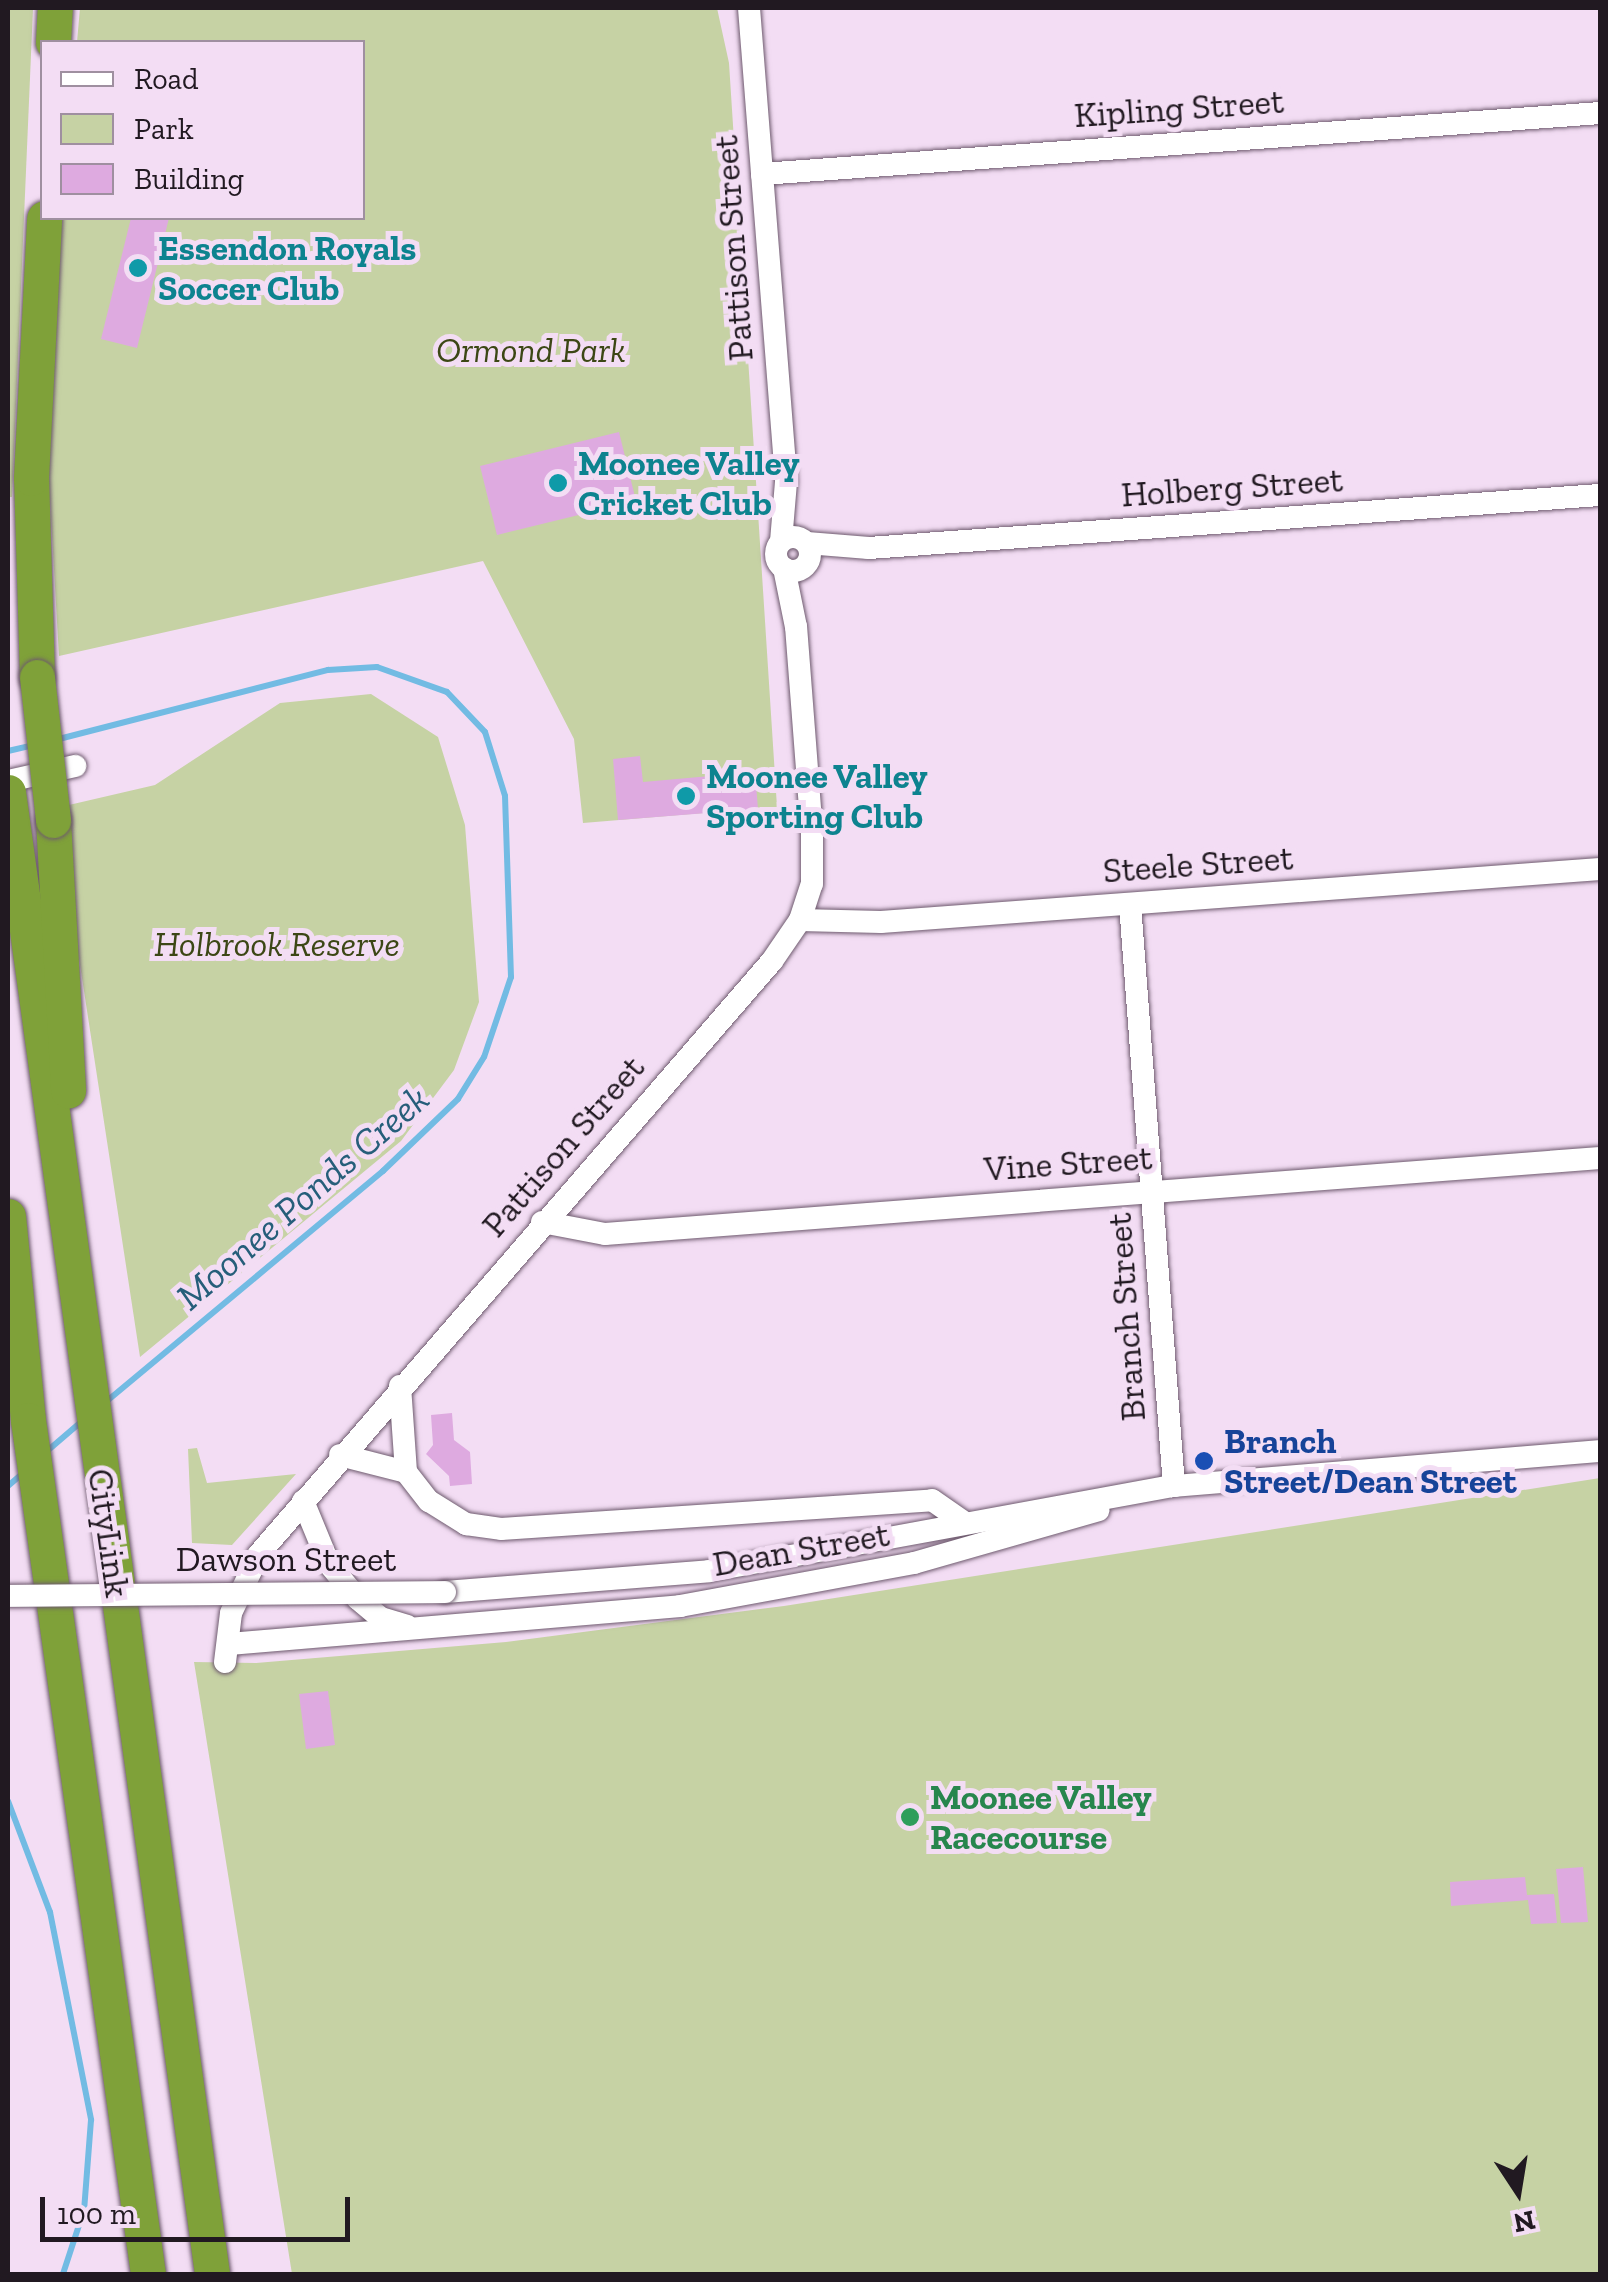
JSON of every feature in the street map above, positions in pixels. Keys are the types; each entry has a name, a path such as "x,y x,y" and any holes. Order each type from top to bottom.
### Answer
{"highway":[{"path":"53,40 55,8"},
{"path":"44,220 31,478 36,678 53,820 88,1372"},
{"name":"CityLink","path":"8,792 212,2274"},
{"name":"CityLink","path":"8,1216 28,1420 148,2274"}],"street":[{"name":"Pattison Street","path":"227,1653 243,1576 340,1455 772,961 800,920 813,861 796,627 798,554 786,482 749,8"},
{"name":"Kipling Street","path":"762,174 1600,112"},
{"name":"Holberg Street","path":"798,554 1600,495"},
{"path":"8,781 75,766"},
{"name":"Steele Street","path":"800,920 881,922 1600,869"},
{"name":"Branch Street","path":"1130,904 1174,1486"},
{"name":"Vine Street","path":"542,1222 606,1234 1600,1158"},
{"path":"340,1455 406,1472 400,1386"},
{"name":"Dean Street","path":"445,1592 709,1571 1174,1486 1600,1451"},
{"name":"Dean Street","path":"406,1472 448,1515 501,1529 932,1500 965,1523"},
{"name":"Dean Street","path":"227,1653 431,1629 633,1613 836,1579 964,1552 1174,1486"},
{"name":"Dean Street","path":"303,1501 318,1543 358,1599 398,1625 431,1629"},
{"name":"Dawson Street","path":"8,1596 445,1592"}],"green space":[{"path":"8,8 33,8 12,497 8,497"},
{"name":"Ormond Park","path":"80,8 717,8 729,63 777,807 583,823 574,739 483,561 59,656 45,413 62,220 365,220 365,40 77,40"},
{"name":"Holbrook Reserve","path":"371,694 438,737 465,825 479,1002 454,1070 401,1141 140,1357 56,808 155,785 280,703"},
{"path":"197,1448 207,1483 296,1474 232,1545 192,1543 188,1449"},
{"name":"Moonee Valley Racecourse","path":"1600,1478 1600,2274 292,2274 194,1662 256,1663 506,1642 784,1606"}],"building":[{"name":"Essendon Royals Soccer Club","path":"131,220 169,220 137,348 101,339"},
{"name":"Moonee Valley Cricket Club","path":"619,432 636,501 497,535 480,466"},
{"name":"Moonee Valley Sporting Club","path":"640,756 643,782 755,772 758,809 618,820 613,759"},
{"path":"452,1413 454,1440 470,1452 472,1484 450,1486 449,1476 426,1454 433,1445 431,1415"},
{"path":"328,1691 335,1745 306,1749 299,1694"},
{"path":"1583,1867 1588,1922 1561,1923 1556,1869"},
{"path":"1525,1877 1527,1895 1554,1894 1557,1923 1531,1924 1528,1900 1451,1906 1450,1882"}],"waterway":[{"name":"Moonee Ponds Creek","path":"55,740 328,670 377,667 447,692 485,732 505,796 511,977 484,1057 458,1099 383,1171 103,1404"},
{"name":"Moonee Ponds Creek","path":"8,751 33,745"},
{"name":"Moonee Ponds Creek","path":"46,1452 82,1421"},
{"name":"Moonee Ponds Creek","path":"8,1486 22,1474"},
{"name":"Moonee Ponds Creek","path":"8,1801 50,1912 91,2120 84,2210 63,2274"}],"place":[{"name":"Essendon Royals Soccer Club","path":"138,268"},
{"name":"Moonee Valley Cricket Club","path":"558,483"},
{"name":"Moonee Valley Sporting Club","path":"686,796"},
{"name":"Branch Street/Dean Street","path":"1204,1461"},
{"name":"Moonee Valley Racecourse","path":"910,1817"}]}
